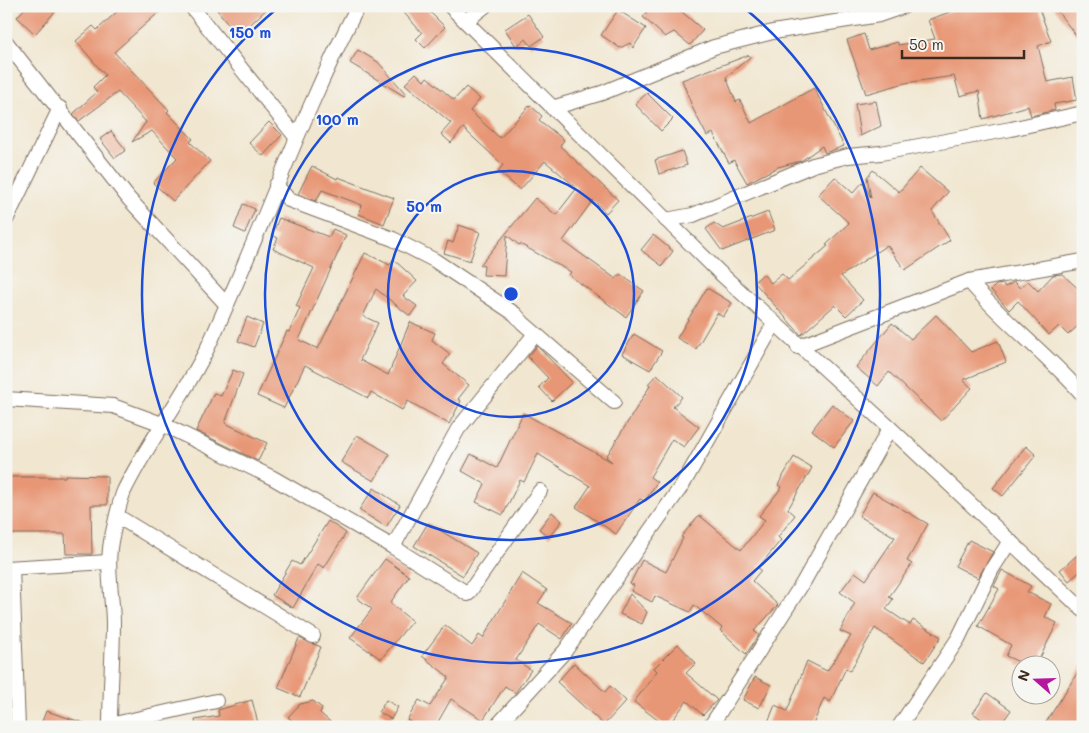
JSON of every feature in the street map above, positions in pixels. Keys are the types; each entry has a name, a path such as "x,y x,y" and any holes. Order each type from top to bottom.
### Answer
{"street":[{"path":"191,6 296,137"},
{"path":"216,701 110,726 112,620 108,562 117,516 124,492 162,424 198,367 228,305 296,137 334,51 358,6"},
{"path":"450,6 666,220 798,347 890,428 1083,610"},
{"path":"466,21 485,6"},
{"path":"552,108 602,92 714,47 772,32 879,15 905,6"},
{"path":"6,42 60,108 129,198 228,305"},
{"path":"6,220 60,108"},
{"path":"666,220 693,215 813,165 848,156 900,150 1083,113"},
{"path":"276,186 289,200 393,239 434,260 515,314 614,402"},
{"path":"269,203 289,200"},
{"path":"798,347 968,280 1083,261"},
{"path":"968,280 1003,318 1063,372 1083,395"},
{"path":"496,727 565,651 683,484 774,324"},
{"path":"393,547 458,429 536,334"},
{"path":"6,399 114,406 162,424 272,478 393,547 468,594 540,490"},
{"path":"710,727 804,581 890,428"},
{"path":"117,516 313,636"},
{"path":"899,727 958,639 992,569 1010,540"},
{"path":"18,727 9,568 108,562"}],"building":[{"path":"27,6 60,6 35,34 17,17"},
{"path":"123,6 166,6 114,52 169,110 167,112 193,139 190,142 210,161 173,201 153,183 177,158 152,131 132,142 146,122 118,92 79,121 73,114 97,92 93,87 105,75 76,41 93,26 97,30"},
{"path":"214,6 270,6 238,36"},
{"path":"398,6 424,6 445,27 425,48 416,39 422,33"},
{"path":"652,6 675,6 703,30 690,45 674,32 665,37 643,17"},
{"path":"966,6 1038,6 1051,41 1038,46 1047,82 1073,77 1077,100 1054,104 1055,110 1031,116 1028,106 983,119 979,91 960,96 954,76 905,83 866,94 847,40 864,34 869,50 898,42 898,45 935,39 928,20"},
{"path":"1053,6 1083,6 1083,44"},
{"path":"618,10 646,28 633,48 630,43 620,48 601,35"},
{"path":"528,14 544,37 531,46 526,39 516,46 505,29"},
{"path":"358,50 378,62 406,94 404,96 350,63"},
{"path":"749,55 750,57 726,77 736,102 740,100 751,123 814,88 844,146 825,153 822,146 801,161 778,167 747,183 734,160 729,163 713,133 707,136 693,109 682,80"},
{"path":"416,73 424,81 427,77 454,100 466,87 480,99 470,111 500,138 530,105 542,116 539,120 564,140 560,146 618,200 606,213 593,200 563,241 616,279 620,274 644,291 626,317 569,275 571,272 519,245 507,235 504,276 483,275 484,266 480,265 535,198 556,215 577,188 545,161 520,190 498,171 503,165 463,128 451,143 441,134 451,123 405,84"},
{"path":"647,93 673,119 661,131 635,104"},
{"path":"876,101 881,126 860,136 855,104"},
{"path":"269,122 282,135 263,156 249,143"},
{"path":"111,131 126,150 115,158 100,139"},
{"path":"682,151 687,165 659,174 655,160"},
{"path":"312,166 337,179 338,177 394,198 384,224 359,214 362,205 322,190 316,201 298,194"},
{"path":"920,168 948,192 932,211 950,240 905,270 887,245 841,276 863,300 846,316 835,305 801,335 754,282 763,274 771,283 782,274 788,280 828,246 826,245 849,223 818,195 835,177 853,193 863,182 871,198 867,177 873,170 899,192"},
{"path":"243,204 255,209 245,233 234,228"},
{"path":"768,212 775,230 722,251 706,229 714,223 723,229"},
{"path":"279,218 329,237 333,229 346,235 299,340 318,349 365,253 390,265 393,259 417,281 403,296 417,306 410,316 376,289 363,316 378,323 360,360 388,375 410,322 435,333 432,340 450,354 443,364 469,385 458,399 461,401 449,424 408,401 402,410 371,392 368,398 305,365 284,408 257,396 287,331 289,332 300,308 296,306 314,268 273,249 278,238 272,235"},
{"path":"459,225 480,232 470,261 444,253 448,241 453,243"},
{"path":"653,235 673,251 662,266 641,250"},
{"path":"1062,274 1083,293 1083,321 1068,335 1059,326 1049,335 1018,301 1009,310 991,290 996,285 1003,284 1005,287 1014,282 1020,288 1028,281 1038,291 1053,275"},
{"path":"707,288 732,303 723,317 717,313 696,349 677,338"},
{"path":"936,315 971,352 998,341 1006,362 963,380 972,388 941,421 889,372 878,386 856,367 892,323 911,339"},
{"path":"247,317 263,324 254,347 238,341"},
{"path":"634,334 662,351 650,370 622,354"},
{"path":"537,346 572,382 552,401 539,387 548,378 528,357"},
{"path":"233,370 243,374 225,423 267,443 258,461 196,431 214,393 221,396"},
{"path":"657,374 682,397 673,407 699,427 684,447 672,439 650,477 657,482 645,501 640,499 616,534 576,507 590,486 538,454 524,482 520,480 503,515 476,502 485,484 462,471 471,454 497,468 523,413 612,462 606,457 650,386 648,384"},
{"path":"832,404 854,421 834,447 812,430"},
{"path":"357,435 390,454 374,481 341,462"},
{"path":"1026,446 1036,455 1003,496 993,488"},
{"path":"794,457 812,468 788,509 795,515 778,537 781,540 758,568 761,570 752,581 778,605 754,631 759,635 746,654 720,630 722,628 694,605 690,612 655,596 652,602 631,591 634,585 630,584 642,560 666,572 683,538 681,537 699,515 741,550 765,520 759,516 782,487 778,485"},
{"path":"65,475 107,476 107,505 91,505 92,554 66,554 65,534 6,534 6,477 65,477"},
{"path":"374,488 400,505 386,527 359,510"},
{"path":"873,492 928,524 907,561 912,564 889,597 893,599 886,609 910,625 913,620 941,637 924,662 875,628 850,671 846,668 830,702 824,698 812,727 766,727 775,705 787,711 807,661 827,671 851,636 840,631 855,603 840,592 855,572 866,580 895,537 859,516"},
{"path":"552,512 562,521 549,537 539,529"},
{"path":"328,521 346,533 324,568 318,564 293,608 272,595 292,561 300,565"},
{"path":"428,523 477,553 463,576 414,546"},
{"path":"969,540 993,552 978,578 955,566"},
{"path":"1083,550 1083,569 1069,581 1060,570"},
{"path":"385,559 409,576 390,603 412,621 381,659 350,638 372,609 357,598"},
{"path":"1002,570 1031,586 1027,592 1051,604 1045,617 1057,623 1041,656 1012,656 1012,659 1006,656 1011,645 978,626 999,589 994,586"},
{"path":"522,573 547,590 538,603 572,623 562,639 539,624 516,660 531,670 515,693 505,686 483,720 451,699 435,727 419,727 407,720 419,700 430,706 449,677 422,656 445,625 472,646 479,635 483,638"},
{"path":"630,594 647,612 642,624 620,614"},
{"path":"299,638 321,647 300,697 278,688"},
{"path":"678,644 696,663 686,673 717,700 703,715 687,701 667,727 634,702 657,671 654,668"},
{"path":"574,663 605,692 610,686 626,701 604,725 557,682"},
{"path":"1083,664 1083,720 1078,727 1043,727 1056,706 1062,706 1062,697"},
{"path":"755,677 771,685 759,708 743,700"},
{"path":"987,693 1011,710 999,727 992,727 973,713"},
{"path":"252,700 259,727 196,727 195,720 219,716 218,710"},
{"path":"386,700 398,707 391,719 379,712"},
{"path":"313,701 322,708 320,713 336,727 299,727 288,717 300,704"},
{"path":"46,711 87,724 86,727 40,727"}]}
